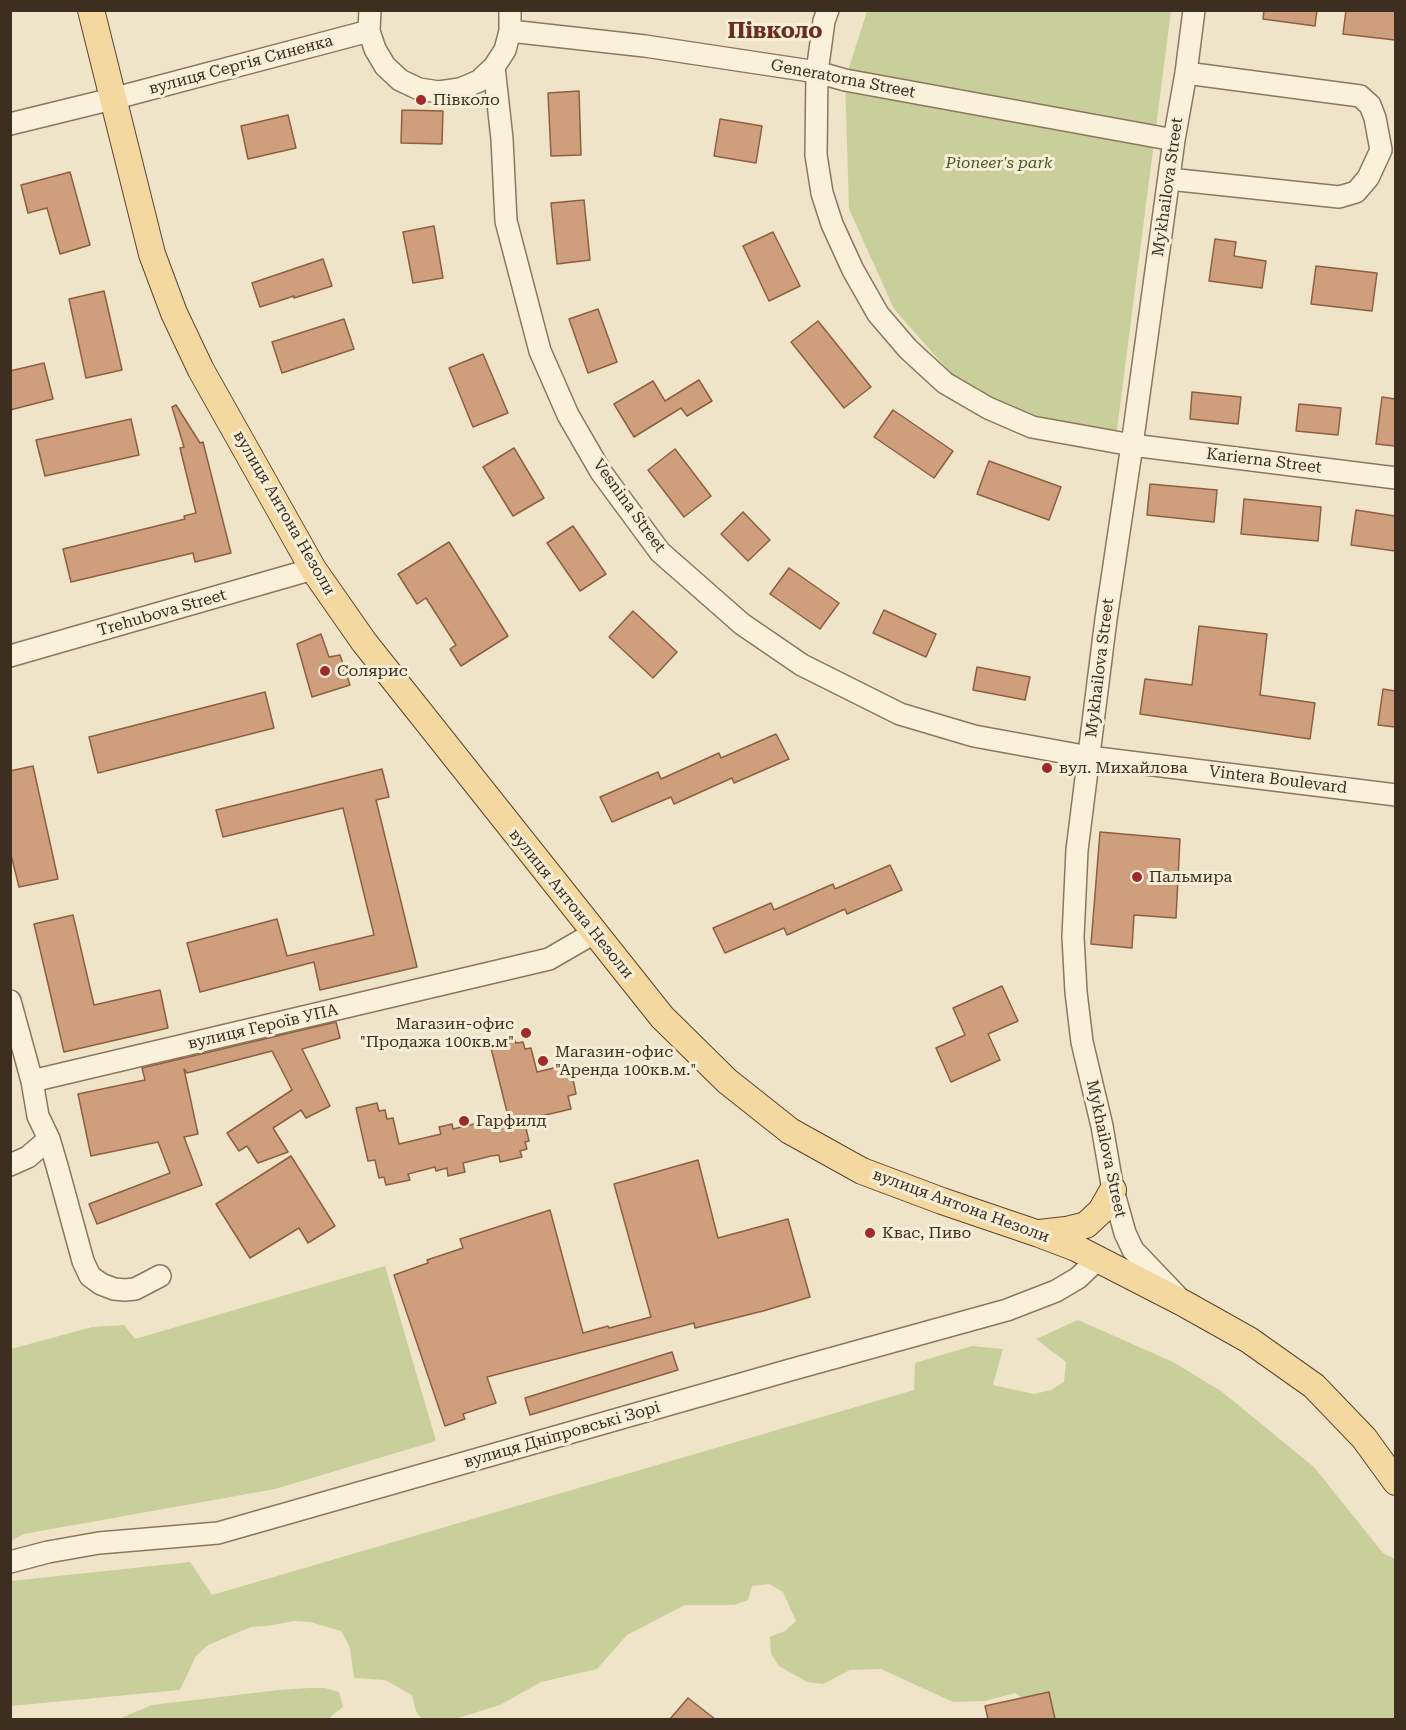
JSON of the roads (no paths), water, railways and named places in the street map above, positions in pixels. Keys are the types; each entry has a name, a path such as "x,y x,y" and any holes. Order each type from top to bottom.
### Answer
{"main road":[{"name":"вулиця Антона Незоли","path":"92,10 112,99 152,254 174,314 201,370 313,569 364,642 662,1017 727,1081 790,1131 862,1171 942,1201 1039,1233 1098,1259 1249,1340 1314,1386 1364,1438 1395,1482"},
{"path":"1039,1233 1086,1225 1101,1211 1113,1190"}],"street":[{"name":"Karierna Street","path":"828,10 824,21 817,72 816,155 822,193 832,224 852,270 878,314 908,349 945,383 988,408 1032,427 1132,445 1395,478"},
{"name":"Mykhailova Street","path":"1183,1303 1133,1250 1125,1233 1113,1190 1102,1126 1082,1042 1073,937 1077,850 1106,619 1194,10"},
{"name":"вулиця Сергія Синенка","path":"10,124 112,99 370,21"},
{"path":"370,21 375,49 385,66 400,80 419,89 439,92 460,89 479,81 494,67 505,50 510,21"},
{"name":"Generatorna Street","path":"510,21 645,46 817,72 845,80 1174,140"},
{"name":"Vesnina Street","path":"494,67 502,139 506,221 540,351 568,415 602,472 660,552 742,624 802,665 900,714 974,736 1089,757"},
{"path":"1168,179 1339,197 1356,192 1388,151 1370,105 1360,96 1186,74"},
{"name":"Trehubova Street","path":"10,656 313,569"},
{"name":"Vintera Boulevard","path":"1089,757 1395,795"},
{"name":"вулиця Героїв УПА","path":"32,1081 549,959 594,933"},
{"path":"10,1001 32,1081 38,1116 49,1139 83,1261 90,1276 101,1284 124,1290 135,1289 160,1276"},
{"path":"10,1165 28,1157 49,1139"},
{"name":"вулиця Дніпровські Зорі","path":"10,1562 48,1552 99,1543 218,1533 1007,1310 1056,1291 1078,1278 1098,1259"}],"place":[{"name":"Півколо","path":"421,100"},
{"name":"Солярис","path":"325,671"},
{"name":"вул. Михайлова","path":"1047,768"},
{"name":"Пальмира","path":"1137,877"},
{"name":"Магазин-офис \"Продажа 100кв.м\"","path":"526,1033"},
{"name":"Магазин-офис \"Аренда 100кв.м.\"","path":"543,1061"},
{"name":"Гарфилд","path":"464,1121"},
{"name":"Квас, Пиво","path":"870,1233"}],"district":[{"name":"Півколо","path":"775,32"}],"park label":[{"name":"Pioneer's park","path":"999,163"}]}
